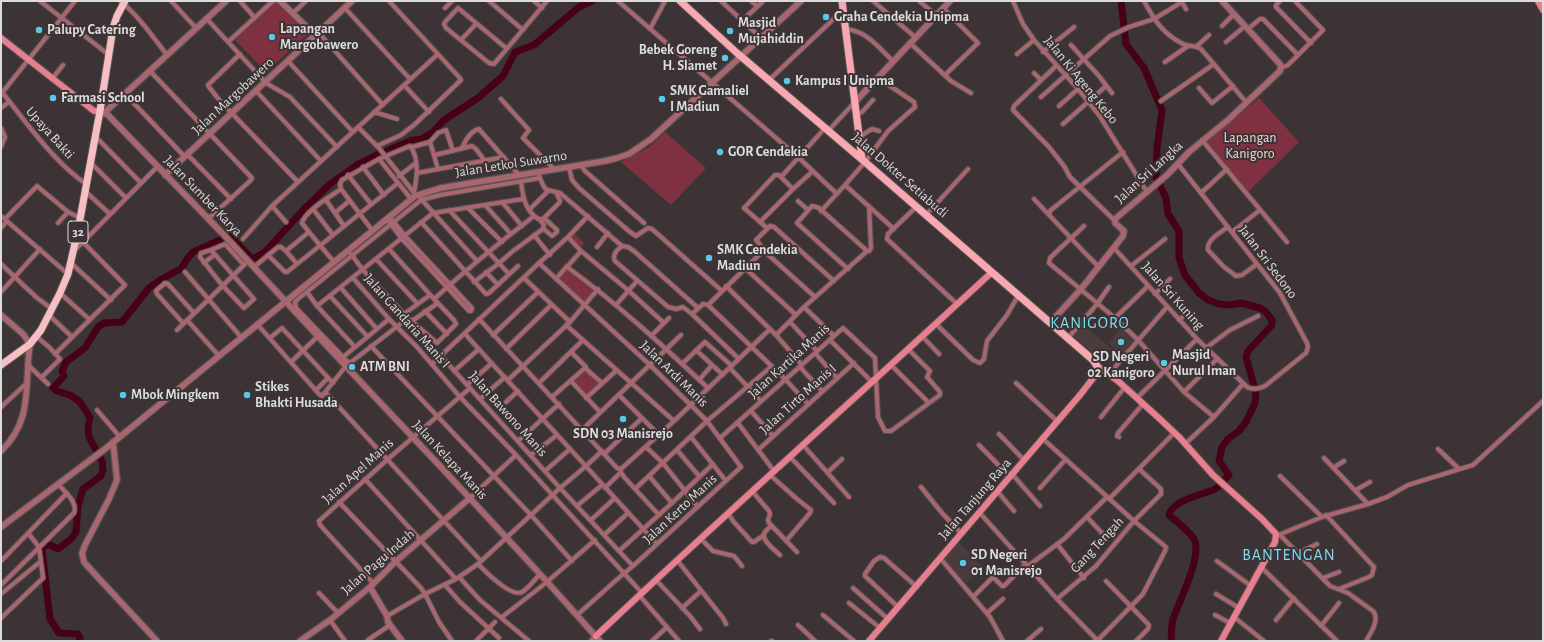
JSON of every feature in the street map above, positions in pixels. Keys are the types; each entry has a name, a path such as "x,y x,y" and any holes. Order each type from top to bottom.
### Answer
{"highway":[{"name":"32","path":"1,365 30,344 36,336 51,312 68,274 95,136 103,112 109,55 115,22 123,2"}],"main road":[{"name":"Jalan Dokter Setiabudi","path":"680,1 826,130 864,161 991,273 1093,360 1097,369"},
{"path":"1538,1 1543,10"},
{"path":"843,4 854,103 864,161"},
{"path":"1,38 94,111 103,112"},
{"path":"596,640 640,594 991,273"},
{"path":"1097,369 1109,374 1137,398 1185,444 1213,476 1272,528 1278,536 1221,641"},
{"name":"Jalan Tanjung Raya","path":"869,641 917,587 961,533 1084,390 1097,369"}],"street":[{"path":"40,1 109,55"},
{"path":"2,92 74,1"},
{"path":"171,1 228,42 266,82 290,97 337,146"},
{"path":"240,1 255,18"},
{"path":"228,42 273,1"},
{"path":"280,1 317,34 383,105"},
{"path":"293,13 306,1"},
{"name":"Jalan Margobawero","path":"165,175 352,1"},
{"path":"445,8 452,1"},
{"path":"489,1 523,30"},
{"path":"534,1 542,8"},
{"path":"506,48 458,8 445,22 445,27 491,64 494,64 547,1"},
{"path":"618,1 798,157 837,194"},
{"path":"650,29 665,1"},
{"path":"721,1 761,38"},
{"path":"751,1 757,6"},
{"path":"743,20 763,1"},
{"name":"Jalan Letkol Suwarno","path":"1,527 101,452 334,262 351,253 372,230 416,196 441,188 617,158 640,147 712,84 801,1"},
{"path":"873,1 915,38"},
{"path":"919,1 936,15"},
{"path":"781,177 798,157 854,103 950,1"},
{"name":"Jalan Ki Ageng Kebo","path":"1013,1 1023,24 1034,40 1099,115 1147,192"},
{"path":"1144,1 1154,19 1168,34 1188,46 1196,46 1203,51 1246,102"},
{"path":"1222,1 1279,63 1281,68 1286,66 1323,30 1296,1"},
{"path":"1280,1 1276,7 1311,42"},
{"path":"123,2 167,55"},
{"path":"103,112 125,94 224,2"},
{"path":"378,147 406,132 429,112 461,80 392,2"},
{"path":"1041,97 1110,36 1129,27 1154,19 1181,2 1186,9"},
{"path":"769,80 843,4"},
{"path":"345,8 410,79"},
{"path":"943,8 978,43 945,75"},
{"path":"1222,26 1234,14"},
{"path":"1226,42 1247,27 1260,19 1263,19 1298,55"},
{"path":"461,40 476,24"},
{"path":"1044,52 1074,27"},
{"path":"845,29 854,29 862,32 894,61"},
{"path":"1196,46 1209,35"},
{"path":"1017,54 1034,40"},
{"path":"910,43 951,81 971,93"},
{"path":"1071,44 1112,93"},
{"path":"1165,62 1188,46"},
{"path":"240,54 208,86 298,182"},
{"path":"243,239 272,206 438,54"},
{"path":"288,61 353,132"},
{"path":"1161,101 1214,64"},
{"path":"52,79 63,65"},
{"path":"1056,66 1014,106 1014,110 1016,114 1045,142 1064,166 1070,177 1115,221"},
{"name":"Jalan Sri Langka","path":"1050,323 1081,289 1114,248 1124,232 1115,221 1117,217 1162,179 1202,140 1229,118 1278,73 1281,68"},
{"path":"150,71 248,172 252,179 208,219"},
{"path":"1034,73 1041,80"},
{"path":"821,211 845,185 888,131 916,105 914,102 878,78"},
{"path":"404,85 429,112"},
{"path":"1063,124 1106,86"},
{"path":"1199,88 1212,103 1233,86"},
{"path":"1058,106 1078,89"},
{"path":"256,91 321,161"},
{"name":"Upaya Bakti","path":"2,92 22,119 110,214"},
{"path":"125,94 231,199"},
{"path":"501,99 528,129 529,131 524,138 554,169"},
{"path":"856,115 862,112 873,100"},
{"path":"1,108 9,102"},
{"name":"Jalan Sumber Karya","path":"103,112 224,235 246,263 254,267 285,301"},
{"path":"374,112 397,119"},
{"path":"358,127 378,147 416,196 477,261"},
{"path":"1,128 5,136 1,147"},
{"path":"462,148 466,139 479,129 519,175"},
{"path":"859,137 872,129 879,131"},
{"path":"372,230 349,201 341,189 340,183 362,167 384,155 430,142 438,133 446,130 454,151"},
{"path":"95,136 140,183"},
{"path":"1202,140 1288,242"},
{"path":"430,142 438,169"},
{"path":"435,156 469,146 474,147 485,161"},
{"path":"348,365 343,357 296,308 295,302 351,253 409,209 416,196 417,173 412,147"},
{"path":"1049,214 1051,210 1123,152"},
{"path":"417,173 504,157"},
{"path":"379,158 398,183 416,196 440,195 540,178"},
{"path":"90,162 126,198"},
{"path":"399,176 416,163"},
{"name":"Jalan Sri Sedono","path":"1178,164 1284,298 1308,345 1303,356 1261,388 1253,389"},
{"path":"581,165 585,171 644,223"},
{"path":"73,252 157,166"},
{"path":"362,167 384,195"},
{"path":"569,167 572,180 579,188 630,232 636,236 648,228 652,229 722,291"},
{"path":"926,215 968,169"},
{"path":"1200,193 1227,169"},
{"path":"760,222 813,171"},
{"path":"537,172 544,187 560,193 622,246 628,247 634,251 698,308"},
{"path":"767,228 744,208 775,175 779,175 793,189"},
{"path":"348,176 371,204"},
{"path":"521,182 523,199 529,210 534,216 542,219 557,230 557,232 552,236 543,229"},
{"path":"268,255 286,272 398,183"},
{"path":"845,185 894,229"},
{"path":"1,228 4,219 37,186 68,212 80,218"},
{"path":"334,262 309,232 302,221 314,209 341,189"},
{"path":"529,210 549,190"},
{"path":"542,219 559,203 560,201 556,192"},
{"path":"318,306 433,213 523,199"},
{"path":"1034,199 1099,266"},
{"path":"326,200 344,226"},
{"path":"335,213 349,201"},
{"path":"798,201 808,210"},
{"path":"502,202 522,226"},
{"path":"484,205 511,234"},
{"path":"272,206 286,222"},
{"path":"848,269 797,223 808,210 813,206 821,211 865,249 866,252"},
{"path":"776,335 815,297 869,251 871,248 869,206"},
{"path":"916,207 887,236 886,239 957,304"},
{"path":"468,208 502,242"},
{"path":"314,209 334,235"},
{"path":"449,210 509,274"},
{"path":"1232,232 1260,210"},
{"path":"58,223 68,212"},
{"path":"434,299 477,261 534,216"},
{"path":"432,364 539,263 550,255 588,216"},
{"path":"388,218 404,237 472,308 472,310 469,311 449,285"},
{"path":"4,219 68,274"},
{"path":"542,219 544,225 543,229"},
{"path":"421,222 487,295 518,266"},
{"path":"815,297 763,250 756,240 767,228 774,226 834,281"},
{"path":"1084,226 1050,258 1049,263 1115,318 1138,340 1184,392 1214,417"},
{"path":"1228,227 1209,243 1208,250 1224,267 1236,276 1242,275 1258,264"},
{"path":"474,282 543,229"},
{"path":"286,251 309,232"},
{"path":"597,247 608,233"},
{"path":"534,235 550,255"},
{"path":"568,237 581,251 629,291 664,323"},
{"path":"55,354 125,286 125,284 83,242 76,238"},
{"path":"1131,266 1165,239"},
{"path":"177,330 222,285 232,276 246,263 225,244 201,253 200,256 204,263 222,285 243,308 254,300 232,276 211,250"},
{"path":"622,246 614,255 615,261 668,307 676,309 683,307 692,314 739,359"},
{"path":"254,267 278,247 281,247 286,251 297,264"},
{"name":"Jalan Sri Kuning","path":"1114,248 1197,339 1243,384 1253,389"},
{"path":"351,253 363,270 406,316 436,343 447,334 456,323 388,249"},
{"path":"1,292 40,250"},
{"path":"708,305 726,286 746,269 763,250"},
{"path":"556,279 581,251"},
{"path":"204,263 214,255"},
{"path":"376,259 417,303"},
{"path":"70,262 111,300"},
{"name":"Jalan Ardi Manis","path":"539,263 650,365 707,421 741,467"},
{"path":"1,264 51,312 72,337"},
{"path":"567,266 598,289 667,349 708,388"},
{"path":"746,269 796,315"},
{"path":"185,272 241,338"},
{"path":"486,272 498,285"},
{"name":"Jalan Gandaria Manis I","path":"353,278 432,364 460,397 516,454 595,540 679,641"},
{"path":"524,278 552,305 583,340 674,421"},
{"path":"1155,294 1170,279"},
{"path":"616,305 637,281"},
{"path":"194,313 168,284 165,283 156,291 157,294 219,356"},
{"path":"726,286 776,335 822,392"},
{"path":"1115,318 1148,286"},
{"path":"1067,339 1097,304 1109,287"},
{"path":"341,288 377,329"},
{"path":"480,399 506,379 568,323 598,289"},
{"path":"307,292 355,347"},
{"path":"493,335 538,292"},
{"path":"60,293 90,320"},
{"path":"258,324 322,396 348,365 397,327 417,303 430,295"},
{"path":"330,296 367,336"},
{"path":"936,324 973,360 980,363 984,359 987,341 1007,315 1018,296"},
{"name":"Jalan Kelapa Manis","path":"285,301 348,365 507,537 577,615 596,640"},
{"path":"412,321 438,303"},
{"path":"692,314 703,304 708,305 786,379 808,404"},
{"path":"506,349 552,305"},
{"path":"804,307 834,336"},
{"path":"1109,374 1167,307"},
{"path":"425,311 447,334"},
{"path":"1179,320 1189,312"},
{"path":"1,315 25,336 30,344 27,364 26,406 23,418 12,439 1,451"},
{"path":"1206,348 1230,330 1258,316"},
{"path":"651,336 669,318"},
{"path":"343,357 367,336 390,319"},
{"path":"479,319 620,470 624,477 659,515"},
{"path":"790,322 837,378"},
{"path":"270,338 282,328 333,383"},
{"name":"Jalan Kartika Manis","path":"720,438 843,328 875,358 874,380"},
{"path":"578,506 624,468 770,329"},
{"path":"465,334 603,486 658,544"},
{"path":"582,430 681,335"},
{"path":"36,336 55,354 59,360 42,377"},
{"path":"291,362 318,336"},
{"path":"922,336 939,354"},
{"path":"1137,398 1197,339"},
{"path":"539,382 583,340"},
{"path":"830,340 874,380 878,417 882,427 887,431 891,431 929,404 940,394 940,392 927,377 930,371 908,350"},
{"path":"682,364 705,342 731,367 762,401"},
{"path":"371,346 572,561"},
{"path":"454,371 478,348"},
{"path":"696,350 723,375"},
{"path":"571,352 585,365 585,368 602,383"},
{"name":"Jalan Bawono Manis","path":"441,356 560,488 633,566"},
{"path":"1184,392 1217,359"},
{"name":"Jalan Apel Manis","path":"371,585 319,522 320,519 460,397 492,363"},
{"name":"Jalan Tirto Manis I","path":"758,450 854,363"},
{"path":"27,364 48,384"},
{"path":"699,380 712,365"},
{"path":"891,365 929,404"},
{"path":"636,489 662,462 677,450 707,421 772,366"},
{"path":"552,397 585,368"},
{"path":"586,398 617,370"},
{"path":"316,390 328,378"},
{"path":"571,381 600,412"},
{"path":"1,407 27,383"},
{"path":"1016,383 1057,421"},
{"path":"1185,444 1214,417 1243,384"},
{"path":"1101,417 1125,387"},
{"path":"506,402 518,391"},
{"path":"326,393 444,520 479,562 500,584 517,592 523,592 540,574"},
{"path":"619,395 659,435"},
{"path":"1366,641 1375,624 1375,613 1360,600 1348,593 1330,586 1298,553 1278,536 1324,516 1368,504 1387,497 1408,486 1476,463 1543,401"},
{"path":"518,441 558,404"},
{"path":"1119,438 1117,436 1118,433 1143,404"},
{"path":"97,410 120,436"},
{"path":"751,411 773,436"},
{"path":"387,616 425,594 458,578 479,562 560,488 603,453 642,418"},
{"path":"738,423 758,450 772,473 797,500 811,510 786,541"},
{"path":"973,597 992,578 1004,586 1027,565 1057,544 1139,469 1174,433"},
{"path":"999,434 1024,460"},
{"path":"531,455 557,435"},
{"path":"691,437 726,481"},
{"path":"979,512 1057,599 1098,641 1131,607 1146,589 1165,551 1166,546 1134,521 1042,438"},
{"path":"113,442 117,480 109,499 85,544 82,558 92,571 157,641"},
{"path":"803,445 849,497"},
{"path":"979,445 1011,475 1040,506"},
{"path":"646,447 662,462 698,507"},
{"path":"545,471 570,449"},
{"path":"1438,449 1459,469"},
{"path":"677,450 699,476"},
{"path":"470,498 494,477 516,454"},
{"path":"790,456 834,503"},
{"path":"1324,458 1368,504"},
{"path":"828,472 842,459"},
{"path":"1040,488 1066,459"},
{"path":"1333,468 1344,461"},
{"path":"619,551 713,464"},
{"name":"Jalan Kerto Manis","path":"577,615 605,592 741,467"},
{"name":"Gang Tengah","path":"1057,599 1084,578 1161,492 1161,489 1139,469"},
{"path":"648,476 672,503"},
{"path":"1280,476 1324,516 1374,566 1372,575 1339,590"},
{"path":"365,479 421,541 480,600 529,641"},
{"path":"1356,490 1370,482"},
{"path":"1,585 75,511 74,504 67,493 58,484"},
{"path":"921,486 942,513 961,533"},
{"path":"752,491 769,511 770,514 768,521 771,526 797,552"},
{"path":"997,491 1014,510"},
{"path":"1,561 67,493"},
{"name":"Jalan Pagu Indah","path":"300,641 330,620 470,498"},
{"path":"591,520 615,498"},
{"path":"339,502 425,594 439,622 452,641"},
{"path":"604,535 628,513"},
{"path":"728,513 752,542 764,535 771,526"},
{"path":"1087,517 1102,533"},
{"path":"1,618 41,581 43,574 40,562 39,547 28,533"},
{"path":"764,535 770,546 780,555"},
{"path":"701,539 713,550 734,556 742,566"},
{"path":"502,617 547,582 595,540"},
{"path":"1057,544 1084,578"},
{"path":"1298,553 1317,544"},
{"path":"898,607 865,576 874,561 880,557 884,558 917,587"},
{"path":"940,558 988,613 1003,641"},
{"path":"677,560 723,618 726,624"},
{"path":"1217,561 1251,586"},
{"path":"1,594 40,562"},
{"path":"1261,567 1337,641"},
{"path":"1323,578 1339,572"},
{"path":"656,580 700,629"},
{"path":"1106,581 1150,626 1136,641"},
{"path":"371,585 387,616 389,624 402,641"},
{"path":"445,585 460,602 499,638"},
{"path":"853,588 888,619"},
{"path":"682,608 701,591"},
{"path":"319,593 338,613"},
{"path":"1216,594 1239,608"},
{"path":"988,613 1003,598"},
{"path":"1276,620 1294,598"},
{"path":"848,603 880,628"},
{"path":"1321,626 1340,603"},
{"path":"823,615 854,641"},
{"path":"1215,615 1230,623"},
{"path":"1234,617 1264,641"},
{"path":"330,620 345,641"},
{"path":"476,641 495,622"},
{"path":"368,640 389,624"},
{"path":"798,625 815,641"},
{"path":"652,641 667,627"},
{"path":"1027,641 1041,629"}],"shaded area":[{"path":"1082,324 1112,349 1102,361 1071,336"},
{"name":"SD Negeri 02 Kanigoro","path":"1120,328 1134,340 1122,355 1108,343"},
{"name":"SD Negeri 01 Manisrejo","path":"959,542 984,568 966,583 943,558"}],"green space":[{"name":"Lapangan Margobawero","path":"275,1 278,1 309,33 266,72 235,40"},
{"name":"Lapangan Kanigoro","path":"1259,98 1299,142 1247,193 1205,143"},
{"path":"665,132 706,168 671,205 621,162 649,147"},
{"path":"574,233 584,243 580,249 570,238"},
{"path":"568,269 596,289 584,302 558,279"},
{"path":"585,369 600,383 587,396 573,381"}],"waterway":[{"path":"79,641 80,638 78,634 59,633 50,619 42,550 44,546 50,545 58,549 71,539 76,532 78,506 83,489 101,476 103,470 102,461 89,437 88,427 90,418 86,411 79,401 70,395 57,391 53,388 64,376 62,371 66,362 85,348 98,327 104,323 122,322 149,288 182,268 193,252 229,236 251,258 255,258 265,252 304,209 330,184 357,165 410,141 422,139 433,132 444,120 478,98 503,76 515,52 534,45 579,7 592,1"},
{"path":"1121,1 1126,44 1144,68 1162,110 1157,148 1156,177 1166,198 1168,214 1179,231 1179,258 1185,275 1199,293 1208,300 1219,304 1230,305 1241,303 1260,308 1265,311 1272,320 1272,325 1248,351 1246,357 1256,393 1255,403 1246,422 1239,431 1228,439 1222,447 1219,461 1229,475 1215,489 1181,502 1171,510 1169,515 1192,536 1196,546 1193,567 1173,619 1171,641"}],"place":[{"name":"Graha Cendekia Unipma","path":"826,17"},
{"name":"Palupy Catering","path":"39,30"},
{"name":"Masjid Mujahiddin","path":"730,31"},
{"name":"Lapangan Margobawero","path":"272,37"},
{"name":"Bebek Goreng H. Slamet","path":"725,58"},
{"name":"Kampus I Unipma","path":"787,81"},
{"name":"Farmasi School","path":"53,98"},
{"name":"SMK Gamaliel I Madiun","path":"662,99"},
{"name":"GOR Cendekia","path":"720,152"},
{"name":"SMK Cendekia Madiun","path":"709,258"},
{"name":"SD Negeri 02 Kanigoro","path":"1121,342"},
{"name":"Masjid Nurul Iman","path":"1164,363"},
{"name":"ATM BNI","path":"352,367"},
{"name":"Mbok Mingkem","path":"123,395"},
{"name":"Stikes Bhakti Husada","path":"247,395"},
{"name":"SDN 03 Manisrejo","path":"623,419"},
{"name":"SD Negeri 01 Manisrejo","path":"963,563"}],"district":[{"name":"KANIGORO","path":"1090,323"},
{"name":"BANTENGAN","path":"1289,555"}]}
